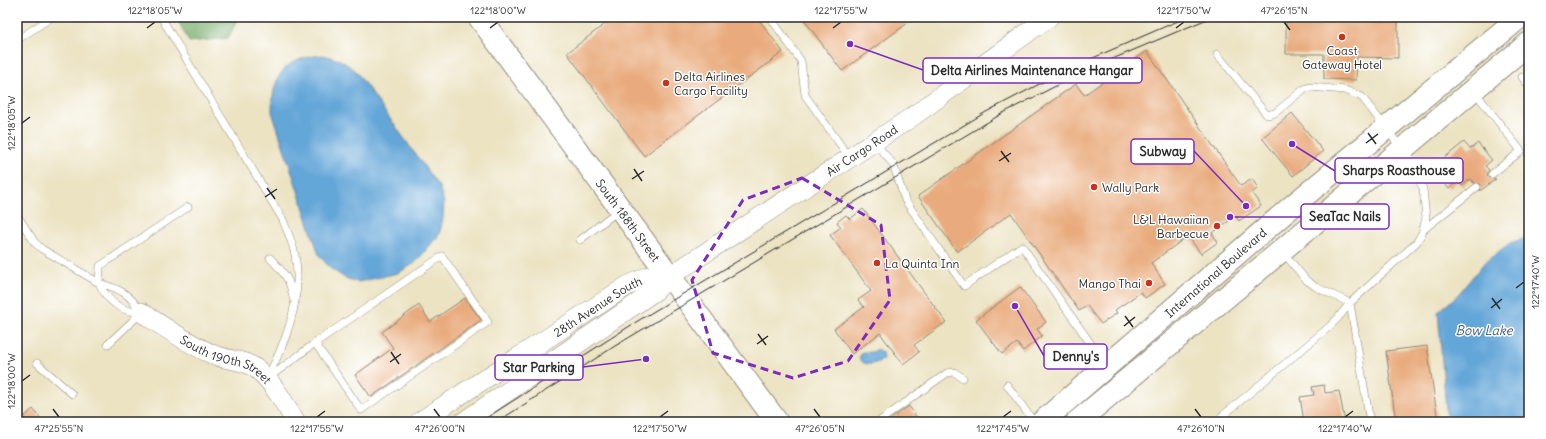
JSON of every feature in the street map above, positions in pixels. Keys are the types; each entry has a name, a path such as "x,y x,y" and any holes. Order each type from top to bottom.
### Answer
{"main road":[{"name":"South 188th Street","path":"479,17 778,422"},
{"name":"International Boulevard","path":"1042,422 1290,208 1520,17"},
{"name":"International Boulevard","path":"1083,420 1281,250 1403,150 1529,43"}],"street":[{"name":"Air Cargo Road","path":"670,276 948,92 1049,17"},
{"name":"28th Avenue South","path":"419,422 627,286 649,276 670,276"},
{"name":"28th Avenue South","path":"469,420 655,291 670,276"},
{"name":"South 190th Street","path":"141,312 182,339 214,355 246,362 258,370 267,379 296,422"}],"lane":[{"path":"17,40 52,17"},
{"path":"161,17 283,220 295,254 298,283 294,304 280,354 267,379"},
{"path":"770,17 801,61 806,95 849,158"},
{"path":"1217,54 1267,115 1275,112 1304,89 1310,87 1346,90 1362,97 1414,165 1423,188 1426,209 1424,230"},
{"path":"1522,77 1529,86"},
{"path":"1473,91 1521,151 1492,174"},
{"path":"874,142 893,164 906,200 964,286 1022,246 1106,366"},
{"path":"1215,422 1329,327 1350,303 1417,242 1424,230 1476,187"},
{"path":"141,312 128,312 105,297 99,283 100,266 188,207"},
{"path":"580,240 621,209"},
{"path":"17,215 36,243 42,249 99,283 118,288 134,300 141,312"},
{"path":"1281,250 1299,274 1316,288 1350,303"},
{"path":"267,379 315,343 442,256 488,322 361,410 315,343"},
{"path":"270,258 286,275 291,286 294,304"},
{"path":"1350,303 1370,422"},
{"path":"108,344 141,312"},
{"path":"37,363 72,394"},
{"path":"878,422 947,373 954,372 963,378"},
{"path":"1007,385 1034,422"}],"highlighted area":[{"path":"802,178 881,225 890,300 848,361 793,378 713,353 692,280 743,200"}],"green space":[{"path":"176,17 239,17 228,38 189,42"}],"water":[{"path":"323,55 340,60 355,70 439,187 444,202 443,219 439,235 415,263 398,273 358,282 345,278 330,268 319,255 272,112 275,87 283,70 290,64 299,60"},
{"name":"Bow Lake","path":"1529,237 1529,422 1447,422 1438,312 1456,297 1484,263 1510,243"},
{"path":"876,349 882,352 883,359 880,361 873,364 867,364 859,358 862,352 873,352"}],"building":[{"name":"Delta Airlines Cargo Facility","path":"614,17 757,17 783,52 644,156 567,53"},
{"path":"802,17 916,17 842,71"},
{"name":"Coast Gateway Hotel","path":"1286,19 1398,21 1398,58 1357,57 1356,80 1324,79 1324,54 1286,54"},
{"name":"Wally Park","path":"1147,51 1241,186 1252,179 1258,188 1252,193 1261,206 1239,221 1236,216 1212,233 1218,242 1201,254 1188,236 1151,263 1165,284 1145,298 1141,292 1115,310 1117,313 1101,324 1087,306 1079,311 1011,213 957,252 918,196 1076,84 1084,95"},
{"path":"1292,113 1323,151 1293,176 1262,138"},
{"path":"1464,142 1470,149 1478,143 1492,160 1485,166 1489,170 1487,175 1490,178 1496,179 1480,191 1481,184 1474,183 1470,179 1462,186 1458,181 1449,189 1432,168"},
{"name":"La Quinta Inn","path":"863,209 946,322 914,345 919,352 903,364 880,333 852,354 834,329 864,307 858,300 871,291 830,235 841,227 837,222 846,215 850,219"},
{"path":"1020,287 1046,322 1037,329 1042,336 1023,351 1017,343 1002,354 976,320"},
{"path":"465,298 481,320 371,397 355,375 393,348 382,332 419,305 430,322"},
{"path":"1427,346 1438,422 1396,422 1386,351"},
{"path":"1324,385 1325,393 1339,391 1345,422 1304,422 1300,397 1314,395 1312,387"},
{"path":"909,406 920,422 887,422"},
{"path":"33,409 44,422 18,422"}],"tram line":[{"path":"480,422 636,322 986,112 1070,68 1187,17"},
{"path":"497,422 615,346 1003,113 1091,68 1212,17"}],"place":[{"name":"Coast Gateway Hotel","path":"1342,37"},
{"name":"Delta Airlines Maintenance Hangar","path":"850,44"},
{"name":"Delta Airlines Cargo Facility","path":"666,83"},
{"name":"Sharps Roasthouse","path":"1292,144"},
{"name":"Wally Park","path":"1094,187"},
{"name":"Subway","path":"1246,206"},
{"name":"SeaTac Nails","path":"1230,217"},
{"name":"L&L Hawaiian Barbecue","path":"1217,226"},
{"name":"La Quinta Inn","path":"877,263"},
{"name":"Mango Thai","path":"1149,283"},
{"name":"Denny's","path":"1015,306"},
{"name":"Star Parking","path":"646,359"}]}
